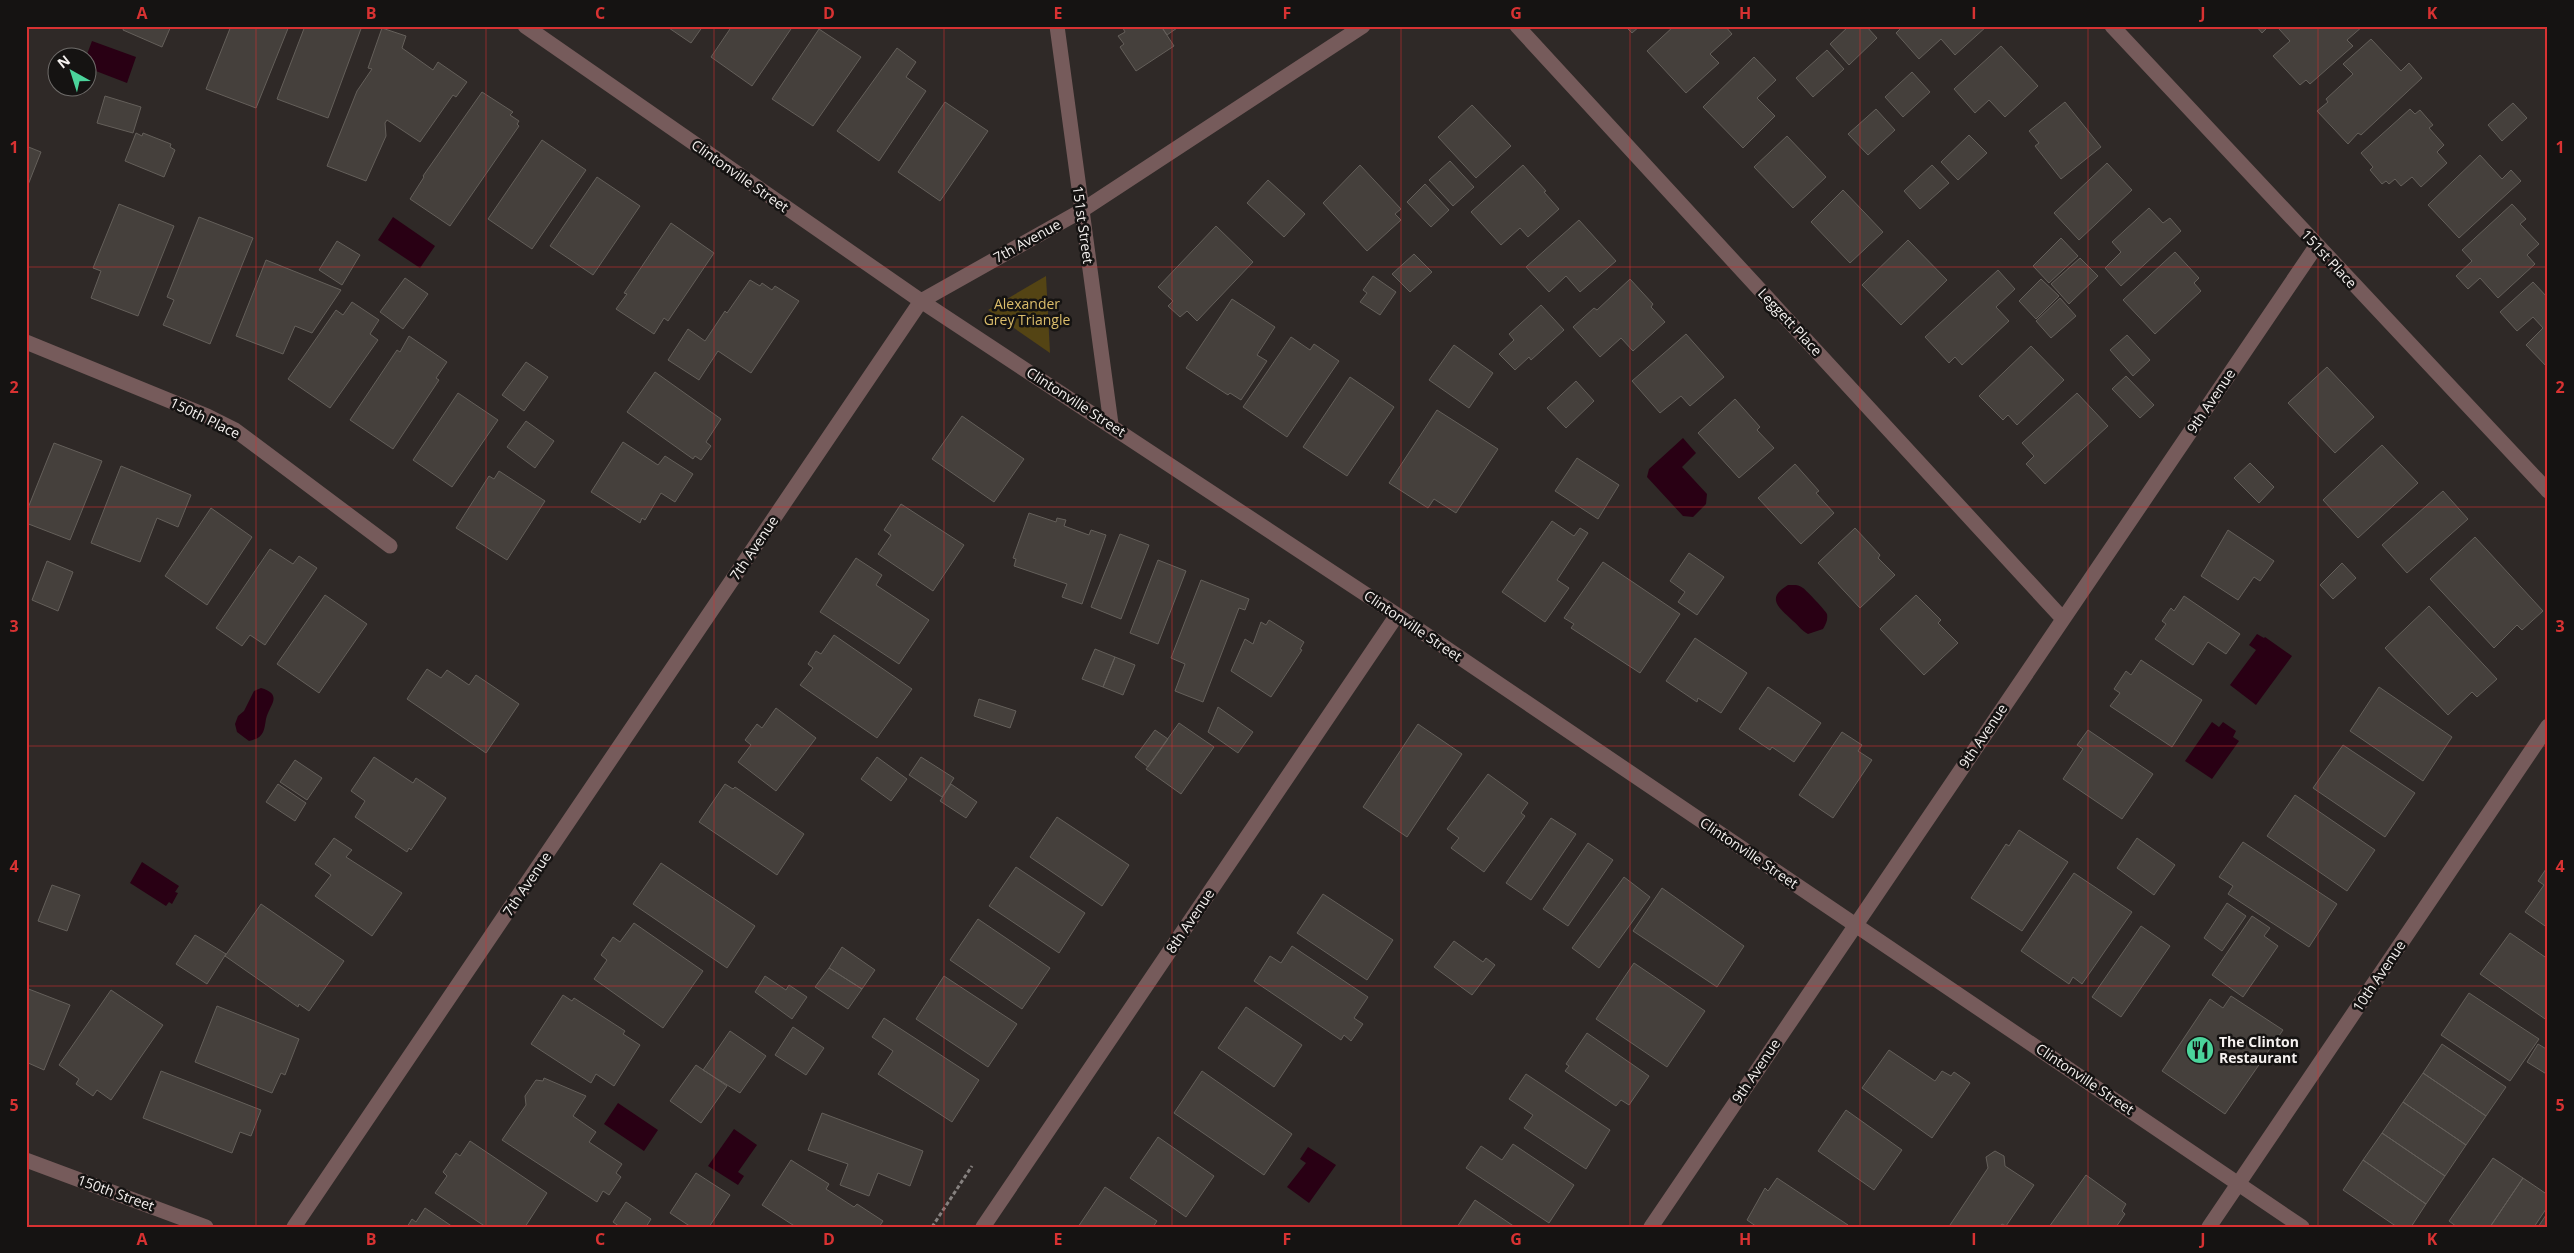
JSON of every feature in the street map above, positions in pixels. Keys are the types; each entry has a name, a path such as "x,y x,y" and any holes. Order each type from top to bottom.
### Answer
{"street":[{"name":"Clintonville Street","path":"525,26 921,301 1111,424 1397,615 2302,1227"},
{"name":"151st Street","path":"1057,26 1111,424"},
{"name":"7th Avenue","path":"294,1227 921,301 1081,211 1363,26"},
{"name":"Leggett Place","path":"1517,26 2063,619"},
{"name":"151st Place","path":"2112,26 2548,491"},
{"name":"9th Avenue","path":"1651,1227 2317,245"},
{"name":"150th Place","path":"26,342 207,416 236,430 390,546"},
{"name":"8th Avenue","path":"983,1227 1397,615"},
{"name":"10th Avenue","path":"2209,1227 2548,726"},
{"name":"150th Street","path":"26,1160 206,1227"}],"path":[{"path":"932,1227 972,1166"}],"green space":[{"name":"Alexander Grey Triangle","path":"1046,276 1050,353 988,310"}],"shaded area":[{"path":"92,41 136,57 127,83 98,72 98,48 89,48"},
{"path":"393,217 435,246 420,268 378,240"},
{"path":"1683,438 1696,453 1682,467 1707,494 1706,504 1693,517 1683,516 1647,477 1649,469"},
{"path":"1788,585 1798,585 1803,588 1826,612 1827,620 1823,629 1808,634 1780,608 1777,604 1777,595"},
{"path":"2257,634 2265,637 2292,656 2256,705 2230,685 2256,650 2249,645"},
{"path":"261,688 272,694 273,701 262,733 258,738 249,741 237,732 235,724 254,691"},
{"path":"2212,722 2219,727 2223,722 2236,731 2233,737 2239,741 2212,779 2185,761"},
{"path":"142,862 179,886 175,892 178,893 172,904 169,902 166,906 130,883"},
{"path":"618,1103 658,1130 644,1151 604,1124"},
{"path":"734,1129 757,1145 738,1172 744,1176 738,1185 708,1166"},
{"path":"1308,1147 1336,1165 1309,1203 1287,1187 1306,1163 1300,1159"}],"building":[{"path":"124,26 171,26 162,47 123,30"},
{"path":"231,26 289,26 256,108 206,89"},
{"path":"305,26 362,26 328,118 277,99"},
{"path":"666,26 703,26 691,43"},
{"path":"732,26 793,26 752,86 711,57"},
{"path":"1122,26 1161,26 1174,46 1136,71 1120,47 1124,44 1118,36 1125,32"},
{"path":"1161,26 1180,26 1167,35"},
{"path":"1625,26 1640,26 1632,33"},
{"path":"1674,26 1725,26 1732,34 1710,54 1719,63 1686,93 1647,51"},
{"path":"1849,26 1866,26 1877,38 1849,65 1830,44"},
{"path":"1903,26 1987,26 1955,55 1941,39 1919,59 1896,33"},
{"path":"2256,26 2269,26 2262,33"},
{"path":"2282,26 2363,26 2347,40 2353,46 2310,84 2306,80 2300,85 2273,56 2290,41 2279,29"},
{"path":"382,28 406,36 402,48 433,70 438,62 467,82 456,97 453,95 420,142 387,120 385,123 386,136 366,181 327,166 357,91 372,69 368,68"},
{"path":"819,29 861,57 813,126 772,99"},
{"path":"2371,39 2401,71 2409,63 2422,78 2361,135 2358,133 2348,144 2317,111 2328,102 2326,99 2353,74 2343,64"},
{"path":"2001,46 2038,86 2005,117 1989,100 1975,113 1954,89"},
{"path":"897,48 916,62 906,77 926,91 879,161 837,131"},
{"path":"1827,50 1844,69 1813,97 1796,78"},
{"path":"1754,57 1776,80 1757,98 1775,116 1743,148 1703,107"},
{"path":"1912,72 1930,92 1903,117 1885,97"},
{"path":"482,92 513,112 510,115 519,121 517,124 519,126 450,226 410,199 423,176"},
{"path":"105,96 141,107 133,133 97,123"},
{"path":"945,102 988,131 940,201 898,172"},
{"path":"2065,102 2101,147 2061,179 2035,146 2039,143 2029,131"},
{"path":"2513,103 2527,118 2502,141 2488,125"},
{"path":"1472,105 1511,146 1476,178 1438,137"},
{"path":"1876,109 1895,130 1868,155 1848,134"},
{"path":"2410,109 2415,114 2420,110 2433,125 2429,128 2444,145 2437,152 2447,163 2421,187 2412,177 2401,186 2395,179 2389,184 2386,181 2382,184 2370,170 2373,167 2361,153"},
{"path":"136,133 142,136 143,133 171,144 170,147 175,150 164,177 125,161"},
{"path":"1969,135 1987,153 1958,180 1941,162"},
{"path":"1787,136 1826,177 1793,208 1754,167"},
{"path":"542,140 586,170 532,249 488,219"},
{"path":"26,146 41,152 26,190"},
{"path":"2480,155 2502,179 2511,170 2521,181 2459,238 2428,205"},
{"path":"1450,161 1474,187 1453,206 1429,180"},
{"path":"2107,163 2132,190 2079,240 2054,213"},
{"path":"1360,165 1401,209 1395,214 1401,220 1367,251 1323,203"},
{"path":"1523,165 1559,209 1528,237 1520,228 1501,245 1471,212"},
{"path":"1932,165 1949,183 1920,209 1904,191"},
{"path":"597,177 640,206 593,275 550,246"},
{"path":"1268,180 1305,214 1284,237 1247,203"},
{"path":"1425,184 1449,210 1431,227 1407,202"},
{"path":"1843,190 1883,232 1850,263 1811,222"},
{"path":"119,204 174,226 138,316 91,298 101,271 93,268"},
{"path":"2512,204 2526,219 2520,224 2539,244 2527,255 2535,264 2498,298 2480,278 2468,289 2456,276 2472,261 2462,250"},
{"path":"2149,208 2163,223 2170,218 2181,231 2121,286 2105,268 2121,252 2112,242"},
{"path":"199,217 253,238 210,344 163,325 174,300 167,297"},
{"path":"1579,220 1616,261 1580,292 1566,276 1549,292 1526,267"},
{"path":"671,223 714,253 668,321 664,318 654,334 616,309 627,294 624,293"},
{"path":"1216,226 1253,262 1197,321 1187,311 1180,317 1168,306 1173,301 1158,287"},
{"path":"2061,238 2078,256 2049,283 2033,266"},
{"path":"1908,240 1947,280 1901,325 1862,285"},
{"path":"337,241 360,255 342,285 319,270"},
{"path":"2175,252 2199,278 2194,283 2201,291 2155,334 2123,300"},
{"path":"1414,254 1432,272 1410,292 1392,274"},
{"path":"2080,258 2098,276 2069,304 2051,284"},
{"path":"266,260 341,290 312,333 295,326 283,354 236,336"},
{"path":"1998,270 2015,289 1996,307 2009,321 1962,365 1955,357 1949,363 1925,337"},
{"path":"1373,276 1396,292 1380,315 1360,302 1367,293 1363,290"},
{"path":"405,278 428,294 403,329 380,312"},
{"path":"1630,279 1653,304 1651,307 1665,322 1633,351 1621,338 1600,357 1573,327 1594,308 1597,310"},
{"path":"2041,279 2059,296 2036,319 2019,301"},
{"path":"750,280 760,286 762,283 772,290 775,286 799,301 751,373 718,351 699,380 668,360 688,329 705,341 725,311 727,313"},
{"path":"2533,282 2548,298 2548,368 2526,345 2543,328 2533,317 2517,331 2500,312"},
{"path":"2060,298 2076,316 2051,338 2036,321"},
{"path":"1232,299 1275,327 1257,355 1267,361 1241,400 1230,393 1228,395 1186,368"},
{"path":"352,302 379,320 370,334 378,340 330,408 288,379 336,310 343,315"},
{"path":"1541,305 1564,330 1531,360 1529,357 1515,370 1499,354 1514,340 1509,334"},
{"path":"1686,334 1724,377 1690,406 1681,396 1660,413 1632,381"},
{"path":"2127,335 2150,360 2133,376 2110,350"},
{"path":"409,336 447,362 436,378 439,380 393,449 350,420 397,350 400,352"},
{"path":"1291,337 1310,350 1314,344 1339,361 1287,437 1243,407"},
{"path":"1454,345 1493,373 1469,408 1429,380"},
{"path":"2031,346 2064,380 2017,425 2008,415 2003,420 1979,396"},
{"path":"526,362 548,377 524,411 502,395"},
{"path":"2327,367 2374,417 2335,453 2288,403"},
{"path":"655,372 721,419 706,442 711,446 701,460 695,456 693,459 627,412"},
{"path":"2126,376 2154,405 2140,418 2112,389"},
{"path":"1350,377 1394,407 1347,476 1303,447"},
{"path":"1576,381 1594,401 1566,428 1547,408"},
{"path":"458,393 498,420 452,487 413,460"},
{"path":"2077,393 2108,426 2045,484 2026,464 2034,456 2022,443"},
{"path":"1735,399 1760,427 1757,430 1774,448 1739,478 1698,433"},
{"path":"1437,410 1498,449 1456,513 1434,499 1428,508 1389,483"},
{"path":"962,416 1024,459 994,502 932,459"},
{"path":"526,421 554,441 535,468 507,447"},
{"path":"623,442 658,465 665,456 693,474 675,502 661,493 645,520 642,518 640,523 591,492"},
{"path":"54,443 102,461 70,540 26,523 26,513"},
{"path":"2382,445 2418,483 2358,538 2323,500"},
{"path":"1577,458 1619,485 1598,519 1555,491"},
{"path":"2250,463 2274,487 2259,503 2234,478"},
{"path":"1795,464 1819,491 1816,493 1834,513 1801,544 1758,498"},
{"path":"121,466 191,495 178,527 157,518 140,562 91,543"},
{"path":"499,471 545,501 507,560 456,528 489,476 494,479"},
{"path":"2443,491 2468,519 2407,573 2382,545"},
{"path":"901,504 964,545 933,591 878,554 891,535 884,530"},
{"path":"211,508 252,537 207,605 165,576"},
{"path":"1029,513 1056,522 1057,518 1066,520 1064,526 1089,535 1091,530 1106,535 1082,604 1062,597 1067,584 1014,566 1016,559 1013,558"},
{"path":"1552,521 1574,536 1580,528 1588,533 1557,580 1569,588 1545,622 1502,592"},
{"path":"1855,528 1880,555 1878,558 1895,575 1860,608 1818,563"},
{"path":"2228,530 2274,561 2260,581 2254,577 2238,600 2201,576"},
{"path":"1120,534 1149,545 1121,619 1091,607"},
{"path":"2475,537 2543,611 2522,630 2517,625 2494,648 2430,579"},
{"path":"270,549 293,564 299,556 317,568 265,645 250,635 242,646 216,628"},
{"path":"1689,553 1724,577 1697,615 1678,602 1685,592 1670,581"},
{"path":"856,558 882,575 876,585 929,620 899,664 820,612"},
{"path":"1158,560 1186,571 1158,644 1130,633"},
{"path":"47,561 73,572 58,611 32,600"},
{"path":"1603,562 1680,614 1640,673 1571,628 1574,624 1564,618"},
{"path":"2342,563 2356,578 2333,599 2320,585"},
{"path":"1201,580 1249,599 1245,610 1239,608 1203,702 1175,691 1185,664 1171,658"},
{"path":"325,595 367,624 319,693 277,664"},
{"path":"1916,595 1941,620 1938,623 1958,643 1924,675 1880,629"},
{"path":"2184,596 2240,634 2226,654 2208,642 2193,665 2155,639 2166,624 2162,621 2171,608 2174,611"},
{"path":"2429,606 2497,679 2477,697 2472,692 2448,715 2385,648"},
{"path":"1269,620 1304,642 1300,649 1302,650 1271,697 1231,671 1245,639 1253,644 1261,622 1266,625"},
{"path":"834,635 912,689 877,738 800,685 813,668 808,664 816,651 821,654"},
{"path":"1695,638 1747,673 1721,713 1698,698 1697,702 1666,681"},
{"path":"1095,649 1115,657 1103,687 1082,679"},
{"path":"1115,657 1135,665 1123,695 1103,687"},
{"path":"2141,660 2202,700 2172,747 2110,706 2120,693 2114,689 2126,671 2131,675"},
{"path":"427,669 441,678 447,670 469,685 476,675 519,704 486,753 407,699"},
{"path":"1768,687 1821,723 1794,762 1772,747 1770,750 1739,729"},
{"path":"2379,687 2452,737 2423,781 2350,731"},
{"path":"979,699 1016,711 1010,728 974,716"},
{"path":"1218,707 1253,732 1238,753 1208,732"},
{"path":"776,708 816,738 776,791 738,762 751,745 745,740 757,724 762,728"},
{"path":"1179,723 1214,747 1181,794 1146,769"},
{"path":"1418,724 1462,754 1407,837 1363,807"},
{"path":"1155,730 1168,739 1148,767 1135,757"},
{"path":"2088,730 2153,774 2122,819 2063,779 2083,749 2077,745"},
{"path":"1842,732 1862,745 1858,751 1872,760 1833,818 1799,795"},
{"path":"2343,745 2415,793 2385,837 2313,788"},
{"path":"374,757 413,783 416,778 446,798 411,850 409,848 407,852 355,817 365,801 351,791"},
{"path":"877,757 907,779 891,801 861,779"},
{"path":"921,757 954,778 942,797 909,775"},
{"path":"295,760 322,778 307,800 280,782"},
{"path":"1488,774 1528,803 1521,813 1525,816 1484,872 1451,848 1459,838 1447,829"},
{"path":"278,784 306,803 295,821 266,802"},
{"path":"725,784 733,789 735,787 804,834 777,875 699,822"},
{"path":"951,784 977,802 966,818 940,801"},
{"path":"2295,795 2375,850 2347,891 2267,836"},
{"path":"1057,817 1129,865 1102,906 1030,857"},
{"path":"1551,818 1576,834 1531,900 1506,883"},
{"path":"2019,830 2068,862 2022,931 1971,898 2006,844 2009,846"},
{"path":"334,838 352,850 346,857 402,893 372,936 315,896 331,875 315,864"},
{"path":"2137,838 2175,865 2154,895 2117,868"},
{"path":"2243,842 2337,904 2309,947 2228,894 2233,886 2219,877"},
{"path":"1588,843 1613,860 1568,926 1543,909"},
{"path":"661,863 755,926 727,968 633,904"},
{"path":"2548,866 2548,928 2525,912 2544,885 2538,881"},
{"path":"1016,867 1085,913 1059,953 989,906"},
{"path":"2074,873 2132,912 2082,984 2073,977 2069,984 2021,951"},
{"path":"1624,877 1650,897 1599,968 1572,948"},
{"path":"52,885 80,895 67,931 38,921"},
{"path":"1662,888 1744,946 1717,987 1633,931"},
{"path":"1323,894 1393,940 1367,980 1297,933"},
{"path":"2227,903 2246,916 2222,951 2204,938"},
{"path":"261,904 344,961 309,1011 299,1004 298,1007 225,956"},
{"path":"2252,916 2270,928 2264,936 2278,946 2243,997 2212,975"},
{"path":"978,919 1050,968 1022,1009 950,960"},
{"path":"634,923 703,971 663,1028 594,979 607,960 601,955 613,937 620,942"},
{"path":"2141,926 2170,946 2121,1017 2092,997"},
{"path":"2510,933 2548,959 2548,1021 2480,974"},
{"path":"195,935 226,954 207,984 176,964"},
{"path":"1454,941 1483,962 1486,958 1495,965 1472,995 1434,967"},
{"path":"1292,946 1368,997 1354,1018 1363,1024 1351,1041 1344,1035 1341,1040 1254,981 1270,956 1281,963"},
{"path":"842,947 875,970 862,989 829,968"},
{"path":"1634,963 1705,1011 1667,1067 1596,1019"},
{"path":"829,968 862,989 848,1009 815,987"},
{"path":"765,976 786,990 789,985 807,997 792,1019 755,992"},
{"path":"944,976 1017,1024 988,1067 916,1019"},
{"path":"26,988 70,1005 44,1070 26,1062"},
{"path":"111,990 163,1025 111,1100 97,1090 93,1096 76,1084 79,1079 59,1065"},
{"path":"2469,993 2539,1039 2510,1081 2441,1035"},
{"path":"563,995 572,1001 574,998 625,1031 623,1034 640,1045 614,1086 596,1074 591,1083 531,1044"},
{"path":"2231,996 2283,1030 2225,1114 2162,1071 2210,999 2223,1008"},
{"path":"217,1006 299,1039 285,1075 281,1073 272,1093 195,1062"},
{"path":"1246,1007 1302,1045 1274,1087 1218,1048"},
{"path":"884,1018 979,1080 952,1122 878,1074 893,1051 872,1037"},
{"path":"793,1027 824,1048 806,1075 775,1055"},
{"path":"730,1031 766,1056 740,1093 703,1070"},
{"path":"1587,1033 1649,1076 1629,1105 1621,1100 1616,1106 1565,1071 1569,1066 1566,1064"},
{"path":"2442,1044 2506,1087 2486,1116 2423,1073"},
{"path":"2538,1044 2548,1050 2548,1075 2527,1062"},
{"path":"1889,1050 1935,1081 1942,1071 1951,1076 1954,1072 1970,1083 1932,1138 1862,1088"},
{"path":"696,1065 727,1086 701,1123 670,1101"},
{"path":"161,1071 261,1110 251,1136 240,1132 232,1153 143,1118"},
{"path":"1202,1071 1292,1134 1264,1175 1174,1113"},
{"path":"2423,1073 2486,1116 2466,1145 2403,1102"},
{"path":"1526,1074 1610,1130 1586,1169 1524,1128 1533,1115 1509,1099"},
{"path":"544,1078 586,1096 573,1116 596,1132 589,1142 622,1164 616,1173 621,1177 609,1195 603,1191 597,1202 502,1140 526,1105 525,1096 536,1080 543,1081"},
{"path":"2403,1102 2466,1145 2445,1176 2382,1133"},
{"path":"1846,1110 1902,1150 1874,1190 1818,1151"},
{"path":"822,1113 923,1151 910,1186 878,1173 869,1196 840,1185 848,1164 808,1150"},
{"path":"2382,1133 2445,1176 2426,1204 2363,1160"},
{"path":"1158,1137 1214,1176 1186,1217 1130,1178"},
{"path":"470,1141 547,1193 525,1227 486,1227 435,1193 447,1176 443,1172 456,1153 460,1156"},
{"path":"1513,1144 1574,1185 1549,1223 1466,1168 1481,1146 1502,1160"},
{"path":"1995,1151 2004,1156 2005,1166 2034,1185 2006,1226 2002,1224 2000,1227 1952,1227 1950,1225 1988,1168 1986,1157"},
{"path":"2493,1158 2523,1178 2490,1227 2457,1227 2449,1221"},
{"path":"791,1160 829,1184 826,1189 854,1207 857,1204 883,1221 879,1227 796,1227 762,1205"},
{"path":"2363,1160 2426,1204 2411,1227 2397,1227 2343,1190"},
{"path":"696,1173 730,1195 709,1227 691,1227 670,1213"},
{"path":"2086,1175 2126,1204 2122,1211 2125,1214 2116,1227 2049,1227"},
{"path":"1777,1178 1848,1225 1847,1227 1757,1227 1747,1220 1765,1188 1768,1191"},
{"path":"2523,1178 2548,1195 2548,1206 2534,1227 2490,1227"},
{"path":"1105,1187 1157,1221 1153,1227 1078,1227"},
{"path":"1475,1200 1515,1227 1457,1227"},
{"path":"626,1202 651,1219 646,1227 620,1227 613,1222"},
{"path":"425,1208 453,1227 407,1227 412,1219 416,1222"},
{"path":"2548,1212 2548,1227 2538,1227"}],"place":[{"name":"The Clinton Restaurant","path":"2200,1050"}]}
